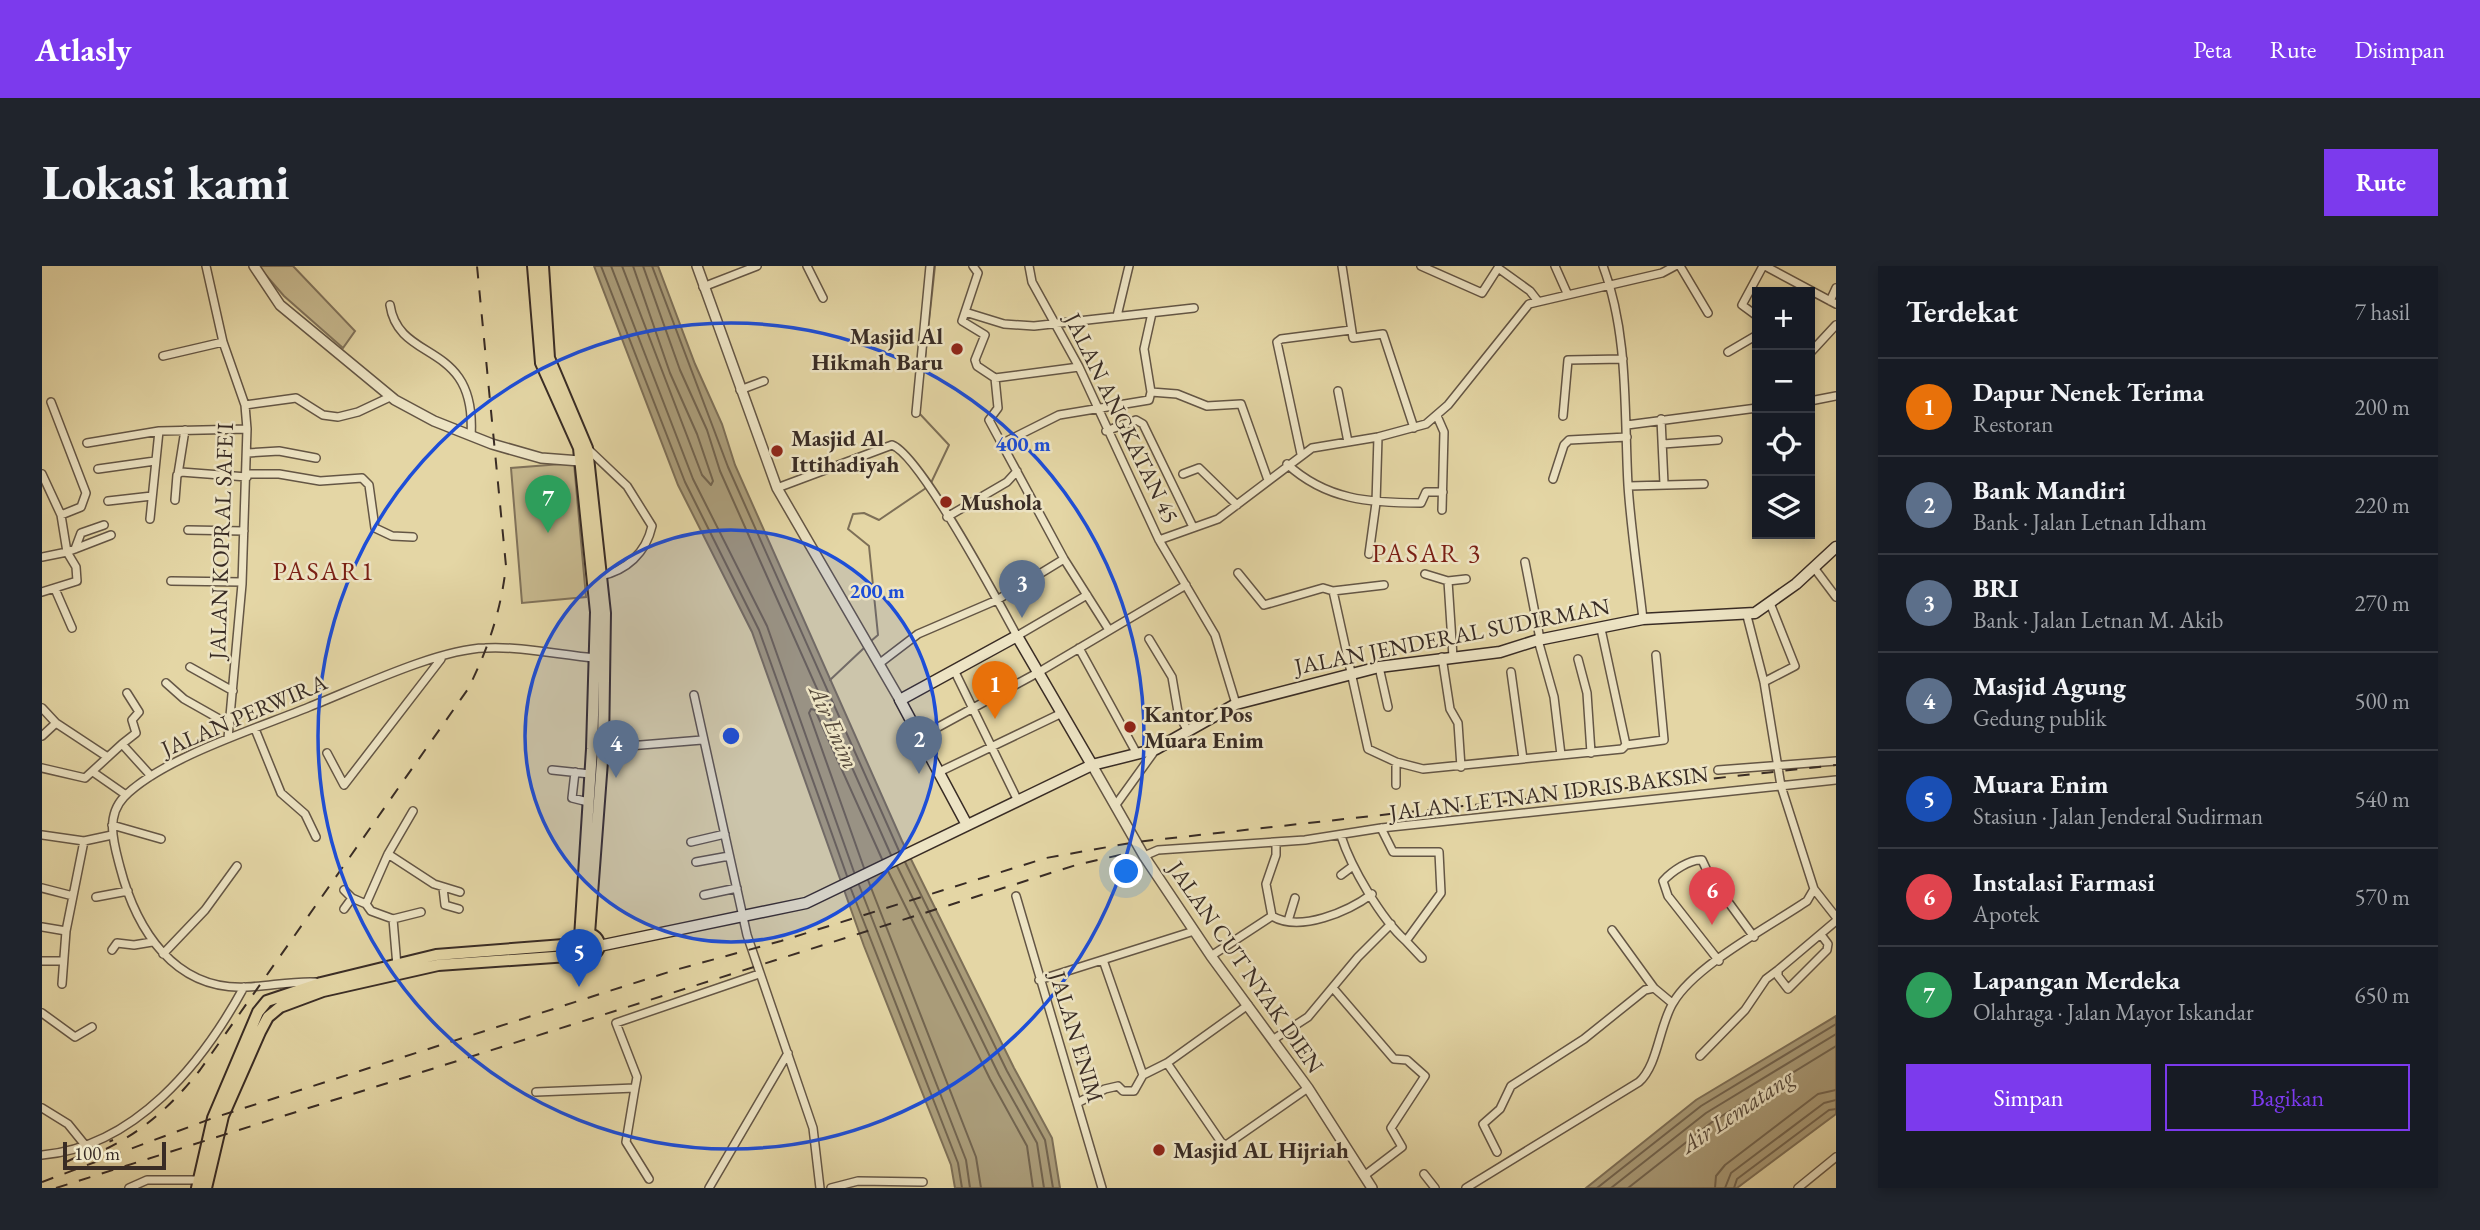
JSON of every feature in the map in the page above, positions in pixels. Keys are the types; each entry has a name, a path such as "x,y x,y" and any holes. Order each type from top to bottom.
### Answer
{"highway":[{"path":"533,266 541,363 583,448 580,461 596,576 605,613 599,658 598,748 582,943"},
{"path":"543,266 549,358 583,448 596,576"},
{"path":"322,987 439,965 582,943 594,936 599,946 593,955 582,943 590,774 598,748"},
{"path":"202,1184 213,1118 258,1012 267,1002 436,955 582,943"}],"main road":[{"name":"JALAN JENDERAL SUDIRMAN","path":"599,946 806,903 1092,765 1156,749 1236,704 1350,673 1448,657 1500,652 1539,639 1643,619 1747,616 1770,603 1815,569 1836,547"},
{"path":"967,825 900,700 1017,636 1092,765"}],"street":[{"name":"JALAN KOPRAL SAFE'I","path":"205,266 223,342 245,405 247,429 242,582 228,738"},
{"path":"254,266 280,305 316,338 390,397 434,421 471,436 541,458 580,461"},
{"path":"697,266 777,488 862,630 900,700"},
{"path":"703,287 757,266"},
{"path":"807,266 823,298"},
{"path":"916,412 930,266"},
{"path":"973,266 978,273 962,323 985,335 976,363 995,378 1079,367"},
{"name":"JALAN ANGKATAN 45","path":"1029,266 1032,282 1079,367 1159,540 1214,635 1236,704"},
{"path":"1117,316 1129,266"},
{"path":"1342,266 1351,330 1356,340 1383,334 1414,428"},
{"path":"1421,266 1480,293 1496,267 1530,291 1537,300"},
{"path":"1555,266 1567,293"},
{"path":"1603,266 1610,285 1623,359 1629,486 1643,619"},
{"path":"1159,540 1218,519 1287,464 1312,448 1414,428 1437,416 1488,358 1517,316 1537,300 1662,273 1678,266 1708,313"},
{"path":"1752,287 1764,266 1833,302 1836,288"},
{"path":"1752,287 1742,305 1752,312"},
{"path":"390,304 392,317 401,331 456,371 470,403 471,436"},
{"path":"965,312 1004,324 1057,326 1194,308"},
{"path":"1001,444 1059,415 1145,401 1151,397 1144,349 1152,313"},
{"path":"1813,350 1836,325"},
{"path":"1301,454 1277,342 1281,339 1351,330"},
{"path":"1728,352 1752,338"},
{"path":"163,356 223,342"},
{"path":"1563,416 1568,360 1623,359"},
{"path":"995,378 998,408 989,420 1063,559 1109,630"},
{"path":"740,390 764,381"},
{"path":"1338,391 1348,443"},
{"path":"1151,392 1177,394 1207,406 1241,404 1268,480"},
{"path":"1815,400 1836,396"},
{"path":"245,405 296,398 323,415 338,417 358,412 390,397"},
{"path":"51,402 86,493 81,507 61,516"},
{"path":"1627,425 1752,409"},
{"path":"1437,416 1444,432 1442,510"},
{"path":"1661,419 1664,484"},
{"path":"1107,431 1136,420 1143,424 1193,527"},
{"path":"87,443 159,431 247,429"},
{"path":"175,500 185,430"},
{"path":"150,519 159,431"},
{"path":"1369,554 1376,503 1378,437"},
{"path":"1553,479 1564,445 1569,440 1627,437"},
{"path":"1663,443 1718,440"},
{"path":"777,488 892,445 900,448 922,477 1017,636 1087,596"},
{"path":"583,448 627,486 652,526 646,544 631,563 617,573 596,576"},
{"path":"248,453 279,451 316,458"},
{"path":"98,470 155,461"},
{"path":"1287,464 1310,485 1376,503 1421,503 1426,492 1443,492"},
{"path":"1183,474 1199,468 1237,505"},
{"path":"178,474 185,471 279,474 320,481 362,478 369,485 375,528 392,536 413,537"},
{"path":"947,517 1007,482 1017,471"},
{"path":"42,474 61,516 78,579 42,592"},
{"path":"1629,486 1704,484"},
{"path":"108,501 152,496"},
{"path":"71,550 81,533 104,524"},
{"path":"188,530 244,531"},
{"path":"42,557 71,550 111,535"},
{"path":"878,660 918,634 997,600 1063,559"},
{"path":"1525,562 1539,639 1554,696 1561,755"},
{"path":"1815,569 1836,597"},
{"path":"1238,573 1264,605 1323,588 1333,592 1384,585"},
{"path":"1425,574 1448,581 1466,579"},
{"path":"171,580 242,582"},
{"path":"1448,581 1450,709 1458,723 1461,767"},
{"path":"920,737 1039,672 1186,585"},
{"path":"55,589 72,628"},
{"path":"1333,592 1368,749 1396,762 1423,769 1591,753 1664,740 1657,655"},
{"path":"1764,682 1795,666 1770,603"},
{"path":"1700,1056 1745,1010 1766,979 1822,936 1836,919 1814,889 1781,786 1764,682 1747,616"},
{"path":"1601,629 1626,745"},
{"path":"1149,639 1172,677 1178,712 1188,732"},
{"name":"JALAN PERWIRA","path":"322,987 295,981 244,987 208,982 187,973 163,954 135,916 112,835 117,806 126,795 151,776 228,738 391,674 442,658 483,648 599,658"},
{"path":"1079,648 1137,754"},
{"path":"327,753 344,785 372,746 395,723 442,658"},
{"path":"1578,659 1587,693 1591,753"},
{"path":"190,667 233,691"},
{"path":"1379,667 1388,707"},
{"path":"954,670 1018,801"},
{"path":"1511,672 1523,760"},
{"path":"166,683 184,699 230,725"},
{"path":"42,768 87,778 106,757 136,733 132,720 139,712 127,693"},
{"path":"694,695 743,918 759,974 813,1128 820,1188"},
{"path":"42,708 56,723 106,757"},
{"path":"939,772 1062,713"},
{"path":"42,736 56,723"},
{"path":"255,729 281,793 305,814 316,837"},
{"path":"598,748 702,740"},
{"path":"122,744 151,776"},
{"path":"1115,806 1156,749"},
{"path":"1718,770 1836,761"},
{"path":"1396,762 1396,785"},
{"name":"JALAN CUT NYAK DIEN","path":"1092,765 1144,856 1211,956 1274,1038 1372,1188"},
{"path":"552,770 590,774"},
{"path":"93,772 126,795"},
{"path":"575,772 572,799 588,802"},
{"name":"JALAN LETNAN IDRIS BAKSIN","path":"1406,941 1441,893 1440,852 1393,852 1381,828 1836,780"},
{"path":"366,904 388,854 413,811"},
{"path":"112,825 161,839"},
{"path":"1144,856 1158,850 1341,836 1381,828"},
{"path":"691,842 725,834"},
{"path":"42,835 84,841 112,835"},
{"path":"1341,836 1353,866 1391,924 1422,958"},
{"path":"62,984 66,931 84,841"},
{"path":"1272,916 1266,884 1276,855 1276,842"},
{"path":"388,854 443,888 460,892"},
{"path":"696,862 729,856"},
{"path":"1718,961 1668,896 1663,881 1668,875 1694,860 1702,860 1710,877 1754,937"},
{"path":"163,954 205,910 237,866"},
{"path":"1341,874 1353,866"},
{"path":"42,888 73,896"},
{"path":"443,888 443,904 459,909"},
{"path":"704,895 737,888"},
{"path":"1466,1188 1639,1082 1650,1069 1656,1041 1672,1003 1688,982 1807,901 1814,889"},
{"path":"344,890 352,898 366,904 371,911 393,919 421,912"},
{"path":"96,897 128,891"},
{"path":"1272,916 1288,921 1305,921 1354,907 1372,894"},
{"name":"JALAN ENIM","path":"1016,896 1102,1188"},
{"path":"344,909 352,898"},
{"path":"1288,921 1295,898"},
{"path":"1211,956 1272,916"},
{"path":"393,919 397,966"},
{"path":"1274,1038 1308,1017 1358,957 1391,924"},
{"path":"42,926 66,931"},
{"path":"1612,930 1654,988 1672,1003"},
{"path":"1039,981 1194,931"},
{"path":"1778,970 1778,976 1788,989 1827,950 1828,944 1822,936"},
{"path":"112,950 117,943 134,945 152,942"},
{"path":"1103,960 1143,1075"},
{"path":"42,961 63,961"},
{"path":"649,1179 626,1142 637,1077 615,1023 759,974"},
{"path":"42,1155 85,1145 122,1128 164,1095 225,1022 244,987"},
{"path":"1334,988 1394,1059 1407,1060 1425,1076 1391,1128 1402,1147 1364,1176"},
{"path":"1497,1153 1483,1124 1500,1109 1511,1086 1584,1039 1645,990 1654,988"},
{"path":"1077,1103 1110,1086 1117,1086 1123,1091 1136,1090 1143,1075 1167,1063 1248,1004"},
{"path":"42,1013 75,1037 92,1027"},
{"path":"709,1188 788,1053"},
{"path":"1167,1063 1221,1142 1226,1145 1308,1088"},
{"path":"536,1092 635,1088"},
{"path":"42,1108 68,1124 85,1145"},
{"path":"1798,1188 1836,1157"},
{"path":"1424,1174 1434,1188"},
{"path":"129,1188 147,1180 202,1184"},
{"path":"831,1188 858,1181 923,1182"}],"shaded area":[{"path":"258,266 293,266 355,331 343,348 284,296"},
{"path":"574,463 586,597 522,603 511,468"}],"water":[{"name":"Air Enim","path":"594,266 658,266 695,364 722,424 735,465 902,841 1014,1068 1052,1138 1060,1188 955,1188 951,1165 864,946 752,632 678,485"},
{"name":"Air Lematang","path":"1836,1016 1836,1114 1737,1188 1586,1188 1696,1100"}],"waterway":[{"path":"923,376 935,266"},
{"path":"919,413 949,445 930,485"},
{"path":"871,641 878,635 869,546 848,529 853,514 864,513 879,520 926,488"},
{"name":"Air Enim","path":"830,680 864,648"}],"railway":[{"path":"106,1149 158,1115 200,1070 468,689 482,659 497,614 506,566 477,266"},
{"path":"42,1182 213,1118 675,970 781,941 1046,858 1136,842 1836,765"},
{"path":"56,1188 1076,865 1124,854"},
{"path":"66,1162 113,1140"}],"place":[{"name":"Masjid Al Hikmah Baru","path":"957,349"},
{"name":"Masjid Al Ittihadiyah","path":"777,451"},
{"name":"Mushola","path":"946,502"},
{"name":"Lapangan Merdeka","path":"548,533"},
{"name":"BRI","path":"1022,618"},
{"name":"Dapur Nenek Terima","path":"995,719"},
{"name":"Kantor Pos Muara Enim","path":"1130,727"},
{"name":"Bank Mandiri","path":"919,774"},
{"name":"Masjid Agung","path":"616,778"},
{"name":"Instalasi Farmasi","path":"1712,925"},
{"name":"Muara Enim","path":"579,987"},
{"name":"Masjid AL Hijriah","path":"1159,1150"}],"district":[{"name":"PASAR 3","path":"1427,553"},
{"name":"PASAR1","path":"324,571"}]}
